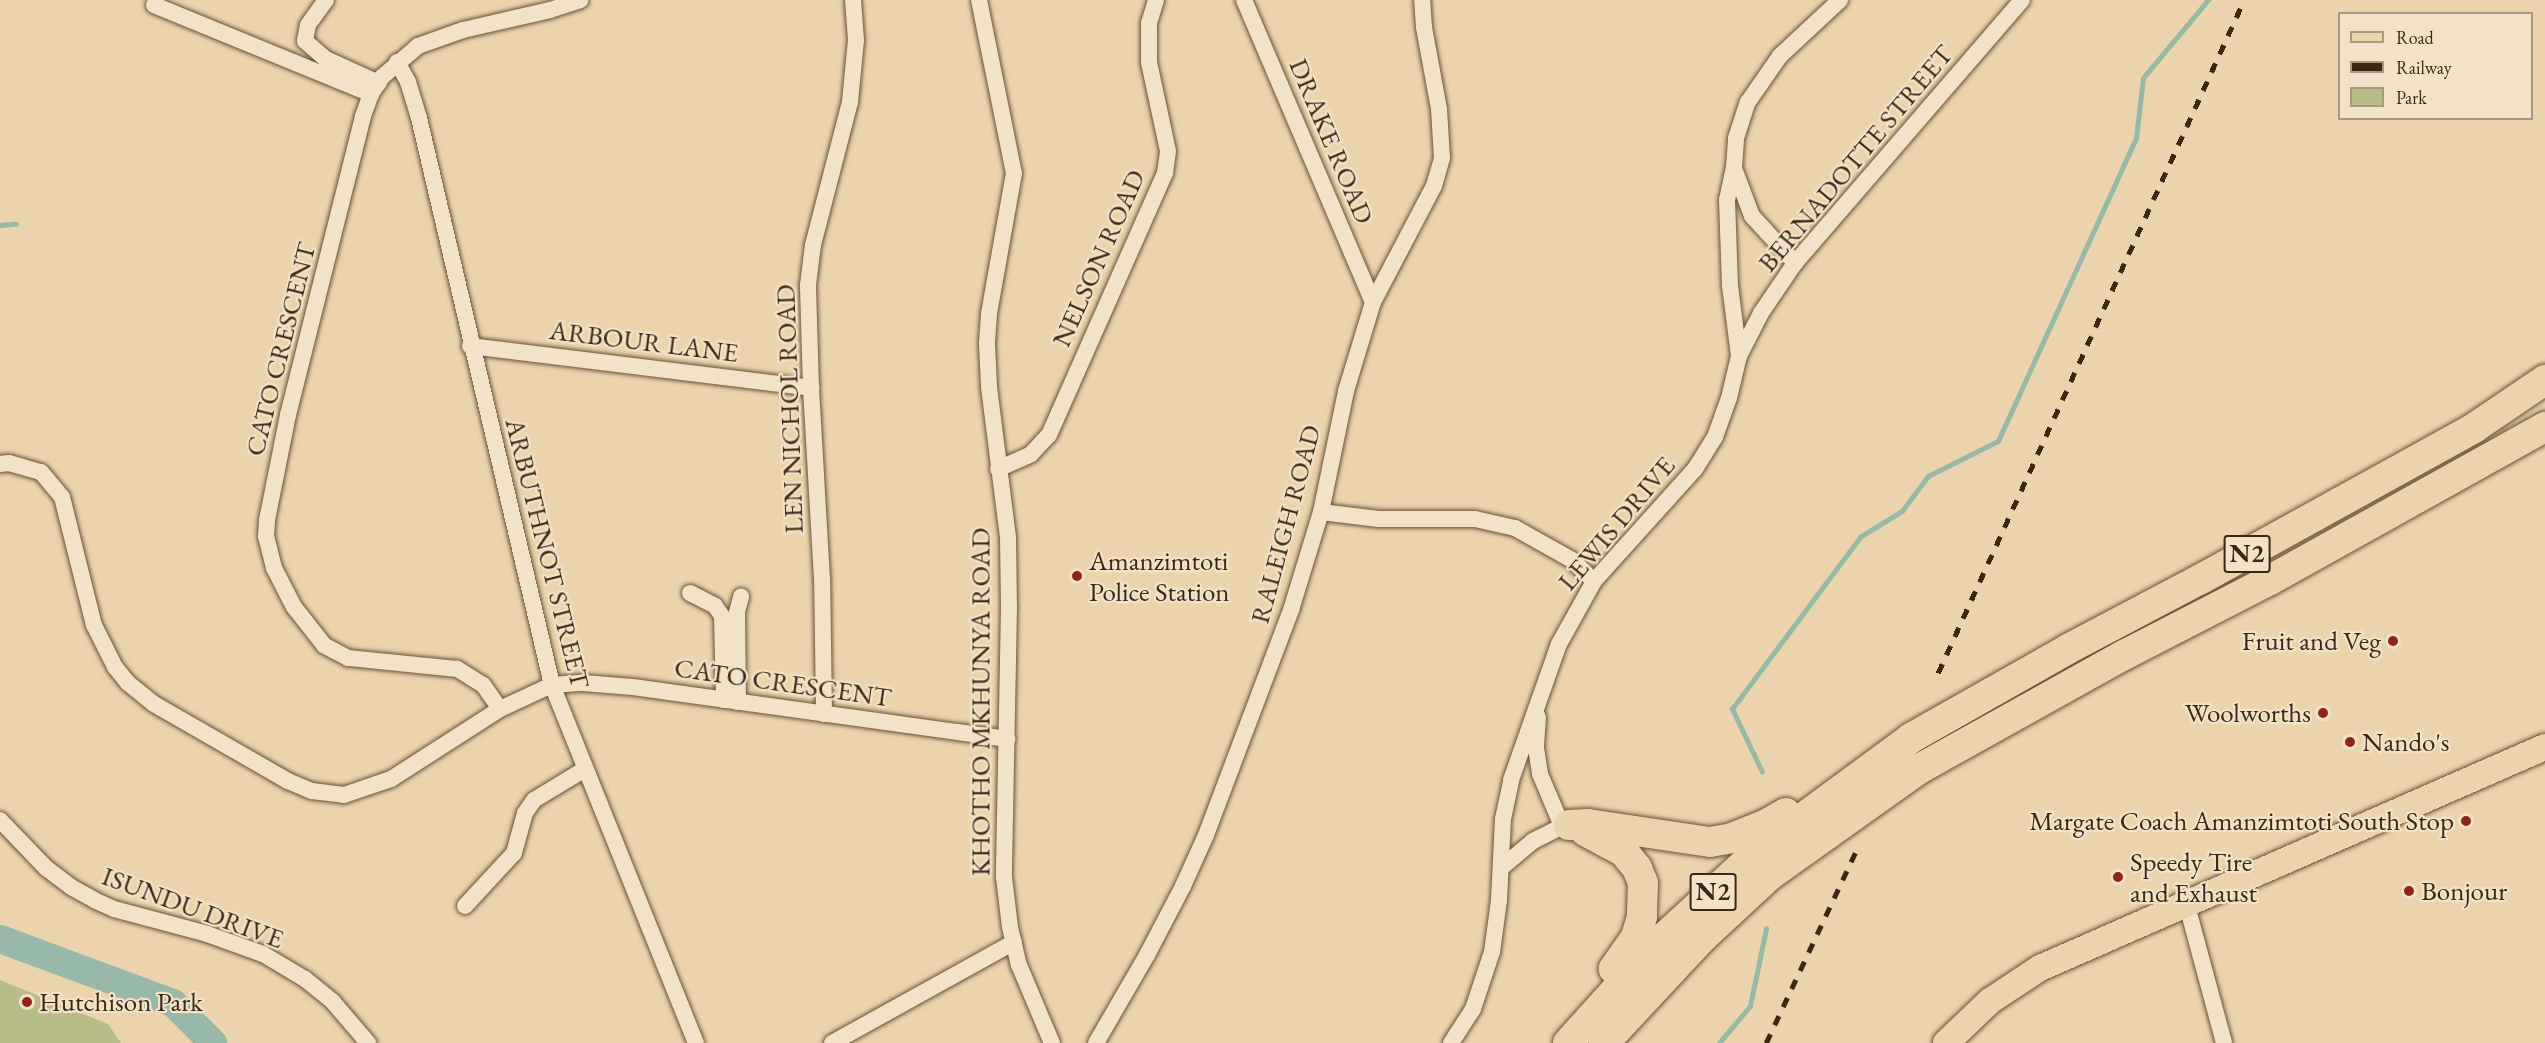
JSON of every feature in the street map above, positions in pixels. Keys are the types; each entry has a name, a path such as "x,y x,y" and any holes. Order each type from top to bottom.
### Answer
{"highway":[{"name":"N2","path":"1568,1043 1661,940 1758,851 1911,738 2068,649 2202,579 2474,428 2545,380"},
{"name":"N2","path":"1604,1043 1674,966 1770,875 1918,769 2124,655 2270,580 2545,428"},
{"path":"1565,825 1597,825 1710,842 1732,838 1766,825 1911,738"},
{"path":"1563,1043 1636,937 1643,898 1643,884 1637,868 1624,852 1593,834 1565,825"},
{"path":"1617,1043 1674,966"}],"main road":[{"path":"1946,1043 1990,1001 2040,968 2545,747"}],"street":[{"path":"326,0 308,25 305,41 309,48 375,88"},
{"name":"CATO CRESCENT","path":"500,709 483,685 457,669 348,658 324,645 294,607 274,568 266,536 288,415 363,116 375,88 397,62 418,46 463,30 550,10 580,0"},
{"name":"LEN NICHOL ROAD","path":"824,714 822,579 811,388 808,285 813,245 850,102 855,52 853,0"},
{"name":"KHOTHO MKHUNYA ROAD","path":"980,0 1014,173 989,314 989,387 1008,537 1004,877 1019,965 1052,1043"},
{"name":"NELSON ROAD","path":"998,469 1031,454 1049,435 1165,173 1168,151 1149,62 1149,23 1156,0"},
{"name":"DRAKE ROAD","path":"1244,0 1373,302"},
{"name":"RALEIGH ROAD","path":"1096,1043 1147,956 1206,835 1291,610 1320,512 1346,392 1373,302 1434,186 1442,158 1439,109 1424,27 1422,0"},
{"name":"LEWIS DRIVE","path":"1451,1043 1473,1009 1482,986 1497,922 1503,819 1511,780 1543,683 1559,644 1594,581 1695,469 1715,437 1729,399 1739,356 1730,286 1727,200 1734,168 1736,138 1748,102 1780,56 1840,0"},
{"name":"BERNADOTTE STREET","path":"1739,356 1761,313 1795,263 2022,0"},
{"path":"154,5 375,88"},
{"name":"ARBUTHNOT STREET","path":"397,62 414,98 470,346 552,685 696,1043"},
{"name":"LEWIS DRIVE","path":"1734,168 1752,216 1795,263"},
{"name":"ARBOUR LANE","path":"470,346 811,388"},
{"path":"0,464 9,463 41,472 62,497 94,625 115,667 128,683 154,704 288,781 312,791 344,795 391,779 500,709 552,685"},
{"path":"1320,512 1379,519 1475,519 1515,528 1572,560 1594,581"},
{"path":"690,593 715,606 722,616 731,701"},
{"path":"731,701 737,612 741,597"},
{"path":"1502,867 1533,841 1565,825 1540,774 1536,748 1543,683"},
{"name":"CATO CRESCENT","path":"552,685 633,687 1007,739"},
{"path":"465,906 514,853 528,807 534,800 585,770"},
{"name":"ISUNDU DRIVE","path":"0,820 46,868 71,887 94,900 114,909 207,934 263,954 305,979 333,1002 368,1043"},
{"path":"2186,903 2224,1043"},
{"path":"832,1043 1014,942"}],"green space":[{"name":"Hutchison Park","path":"0,980 108,1024 121,1043 0,1043"}],"waterway":[{"path":"1762,772 1732,709 1860,537 1902,511 1928,476 1998,441 2136,138 2143,78 2208,0"},
{"path":"0,225 16,224"},
{"path":"1719,1043 1750,1006 1766,929"},
{"path":"0,939 173,1003 213,1043"}],"railway":[{"path":"1938,673 2244,0"},
{"path":"1766,1043 1855,853"}],"place":[{"name":"Amanzimtoti Police Station","path":"1077,576"},
{"name":"Fruit and Veg","path":"2393,641"},
{"name":"Woolworths","path":"2323,713"},
{"name":"Nando's","path":"2350,742"},
{"name":"Margate Coach Amanzimtoti South Stop","path":"2466,821"},
{"name":"Speedy Tire and Exhaust","path":"2118,877"},
{"name":"Bonjour","path":"2409,891"},
{"name":"Hutchison Park","path":"27,1002"}]}
